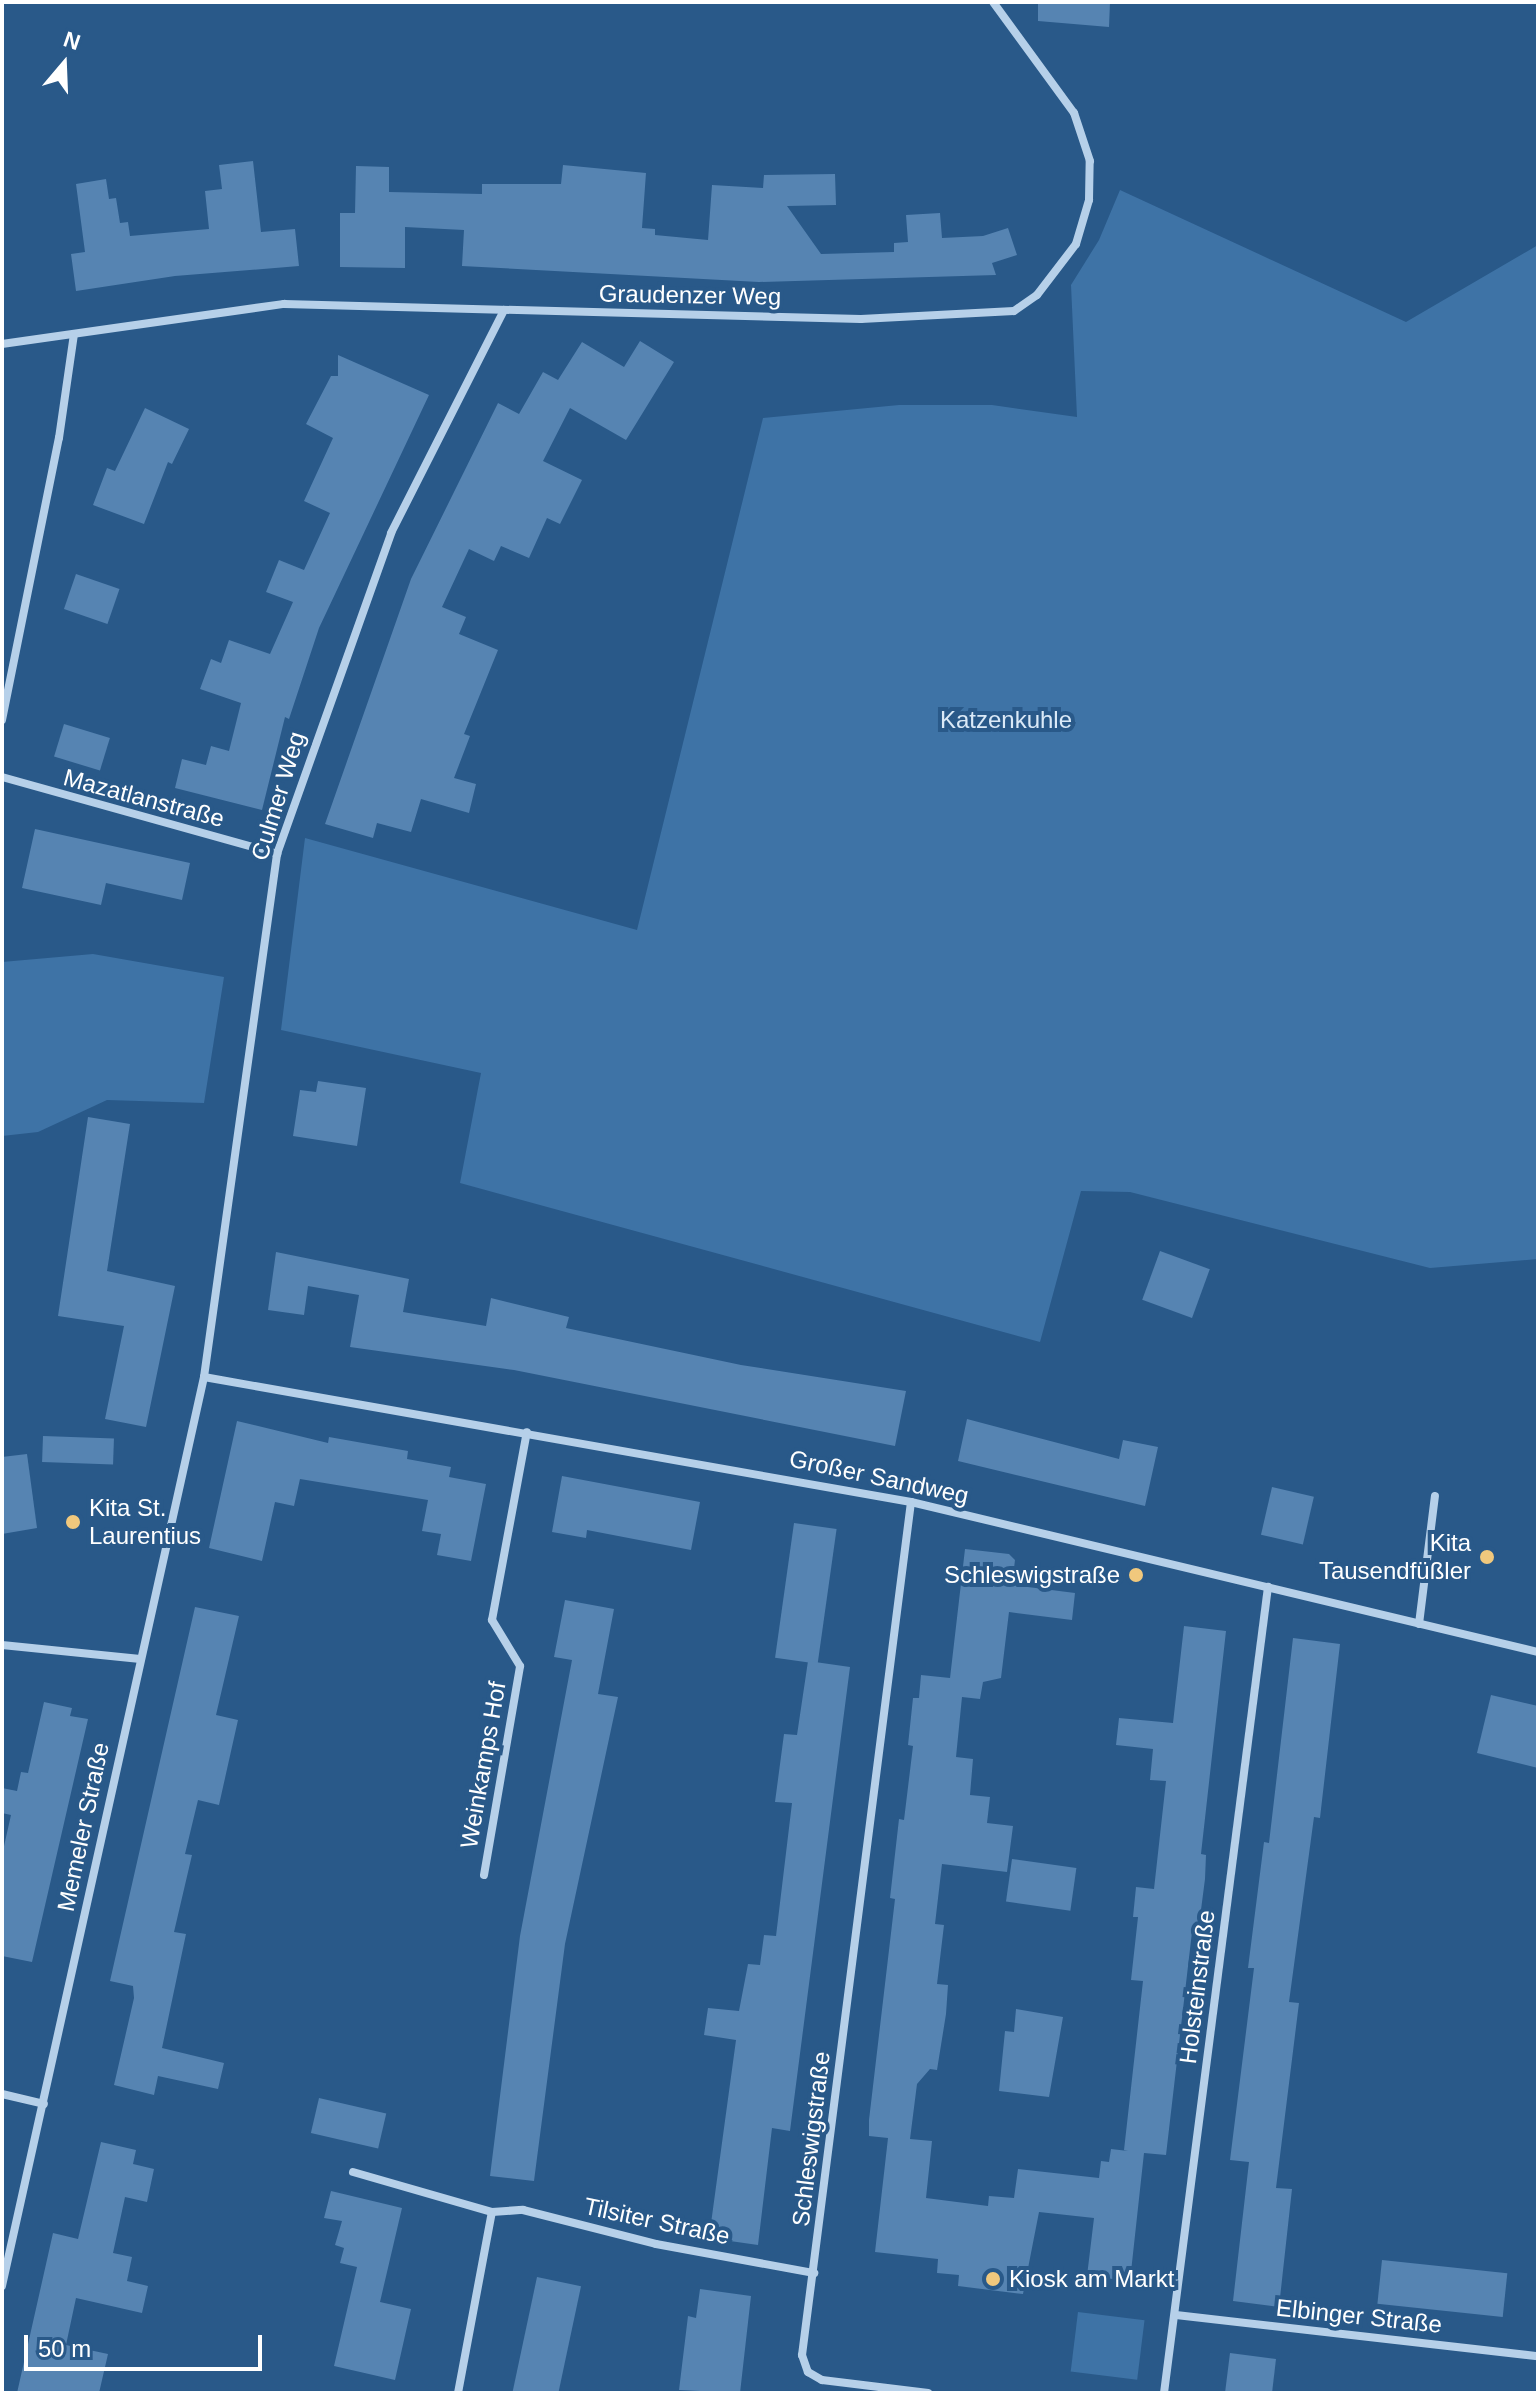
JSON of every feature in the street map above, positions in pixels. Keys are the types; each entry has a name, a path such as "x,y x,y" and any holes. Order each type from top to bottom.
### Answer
{"street":[{"name":"Graudenzer Weg","path":"2,344 284,304 861,319 1014,311 1037,295 1076,244 1089,200 1090,161 1074,113 993,2"},
{"name":"Culmer Weg","path":"204,1377 277,854 391,533 504,310"},
{"path":"2,720 59,438 74,334"},
{"name":"Mazatlanstraße","path":"2,777 277,854"},
{"name":"Großer Sandweg","path":"204,1377 911,1502 1538,1652"},
{"name":"Memeler Straße","path":"2,2286 204,1377"},
{"name":"Weinkamps Hof","path":"484,1875 520,1666 492,1620 527,1432"},
{"path":"1419,1624 1435,1496"},
{"name":"Schleswigstraße","path":"911,1502 802,2355 808,2372 822,2380 928,2393"},
{"name":"Holsteinstraße","path":"1164,2393 1268,1587"},
{"path":"2,1645 140,1659"},
{"path":"2,2094 44,2104"},
{"name":"Tilsiter Straße","path":"353,2172 492,2212 523,2210 656,2244 814,2273"},
{"path":"458,2393 492,2212"},
{"name":"Elbinger Straße","path":"1176,2315 1538,2356"}],"green space":[{"name":"Katzenkuhle","path":"1120,190 1406,322 1538,245 1538,1259 1430,1268 1130,1192 1081,1191 1040,1342 460,1183 481,1073 281,1030 305,838 637,930 763,418 899,405 992,405 1077,417 1071,285 1099,240"},
{"path":"93,954 224,977 204,1103 107,1100 38,1132 2,1136 2,962"},
{"path":"1078,2312 1145,2320 1137,2380 1071,2372"}],"building":[{"path":"1038,2 1110,2 1109,27 1038,21"},
{"path":"253,161 261,232 295,229 299,266 175,276 76,291 71,254 85,252 76,184 106,179 109,199 116,198 120,223 128,222 130,236 209,229 205,191 222,189 219,165"},
{"path":"563,165 646,173 642,228 655,229 655,235 708,240 712,185 763,188 764,175 835,174 836,205 787,206 821,254 894,252 894,243 908,242 906,215 940,213 942,238 983,236 1008,228 1017,255 992,263 996,275 759,282 462,266 464,230 405,227 405,268 340,267 340,213 355,213 356,166 389,167 389,192 482,194 482,184 561,184"},
{"path":"640,341 674,362 626,440 570,408 543,461 582,480 560,524 547,518 529,558 501,546 494,561 469,549 442,607 466,617 459,634 498,650 464,734 470,736 454,778 476,784 469,813 421,799 411,832 377,823 373,838 325,824 411,579 498,403 519,414 543,372 558,380 582,342 624,367"},
{"path":"338,355 429,395 319,628 289,719 285,717 262,810 175,788 182,759 206,765 211,746 229,751 241,703 200,689 211,659 221,663 229,640 270,654 293,602 266,592 279,560 304,570 330,513 304,501 333,438 306,424 331,376 338,376"},
{"path":"145,408 189,429 172,464 168,462 144,524 93,505 107,468 115,471"},
{"path":"76,574 119,589 107,624 64,609"},
{"path":"64,724 110,738 100,771 54,757"},
{"path":"35,829 190,863 182,900 106,883 101,905 22,888"},
{"path":"318,1081 366,1088 357,1146 293,1136 300,1090 316,1092"},
{"path":"88,1117 130,1124 107,1271 175,1286 146,1427 105,1419 124,1326 58,1316"},
{"path":"1160,1251 1210,1269 1192,1318 1142,1300"},
{"path":"276,1252 409,1279 403,1312 486,1326 491,1298 569,1317 566,1328 741,1365 906,1391 895,1446 514,1370 350,1347 359,1295 308,1286 304,1315 268,1310"},
{"path":"967,1419 1119,1459 1123,1440 1158,1447 1145,1506 958,1461"},
{"path":"237,1421 328,1443 329,1437 408,1451 407,1459 451,1467 449,1477 486,1484 471,1561 437,1555 441,1534 422,1531 428,1500 300,1479 294,1506 275,1502 262,1561 209,1548"},
{"path":"43,1436 114,1438 113,1464 42,1462"},
{"path":"27,1454 37,1528 2,1534 2,1457"},
{"path":"562,1476 700,1502 691,1550 587,1530 586,1538 552,1532"},
{"path":"1272,1487 1314,1497 1303,1544 1261,1535"},
{"path":"794,1523 837,1529 818,1664 775,1658"},
{"path":"965,1549 1009,1554 1015,1560 1012,1585 1075,1593 1072,1620 1009,1612 1001,1678 983,1682 980,1699 962,1697 956,1757 973,1759 970,1795 990,1797 987,1823 1013,1826 1007,1872 942,1864 935,1924 944,1925 937,1984 948,1985 946,2014 937,2070 930,2069 917,2084 910,2139 932,2141 926,2198 988,2206 989,2196 1014,2198 1018,2169 1099,2178 1101,2161 1109,2162 1111,2149 1128,2151 1124,2150 1143,1981 1131,1980 1138,1917 1133,1917 1136,1887 1154,1889 1166,1781 1150,1780 1153,1749 1116,1745 1119,1718 1173,1723 1184,1626 1226,1631 1201,1854 1206,1855 1205,1879 1198,1933 1192,1932 1166,2155 1144,2153 1130,2281 1087,2276 1094,2218 1039,2212 1023,2294 958,2286 959,2275 937,2273 938,2259 875,2252 888,2138 869,2136 869,2120 895,1899 890,1898 899,1819 904,1820 913,1746 908,1745 913,1698 919,1698 921,1675 950,1678"},
{"path":"565,1600 614,1609 598,1694 618,1697 565,1944 534,2181 490,2176 520,1936 572,1660 554,1657"},
{"path":"195,1607 239,1616 216,1715 238,1720 219,1805 198,1800 185,1854 192,1855 174,1932 186,1934 162,2048 224,2063 218,2089 158,2076 154,2095 114,2085 134,1998 133,1986 110,1981"},
{"path":"1293,1638 1340,1644 1320,1818 1314,1817 1289,2002 1299,2003 1276,2188 1292,2189 1279,2307 1233,2301 1249,2162 1230,2160 1254,1968 1248,1968 1264,1842 1269,1843"},
{"path":"808,1661 850,1667 790,2131 772,2128 758,2245 709,2238 736,2040 704,2035 708,2008 739,2011 748,1964 760,1965 764,1935 776,1936 792,1803 775,1802 784,1734 797,1735"},
{"path":"1491,1695 1538,1706 1538,1768 1477,1753"},
{"path":"44,1702 72,1708 70,1716 88,1719 32,1962 2,1956 2,1855 11,1815 2,1813 2,1788 17,1791 21,1772 28,1773"},
{"path":"1012,1859 1076,1868 1070,1911 1006,1902"},
{"path":"1016,2009 1063,2017 1049,2097 999,2091 1005,2031 1014,2032"},
{"path":"319,2098 386,2114 378,2149 311,2133"},
{"path":"101,2142 136,2150 133,2164 154,2169 147,2202 125,2197 113,2253 132,2257 127,2281 148,2286 142,2313 76,2298 66,2345 108,2354 99,2393 17,2393 53,2233 78,2239"},
{"path":"331,2191 402,2208 380,2302 411,2309 395,2380 334,2366 357,2267 340,2263 344,2248 335,2245 342,2221 324,2218"},
{"path":"1382,2260 1507,2273 1503,2317 1377,2304"},
{"path":"537,2277 581,2286 558,2393 512,2392"},
{"path":"700,2289 751,2296 740,2393 679,2390 688,2316 696,2318"},
{"path":"1230,2353 1276,2359 1272,2393 1225,2393"}],"place":[{"name":"Kita St. Laurentius","path":"73,1522"},
{"name":"Kita Tausendfüßler","path":"1487,1557"},
{"name":"Schleswigstraße","path":"1136,1575"},
{"name":"Kiosk am Markt","path":"993,2279"}]}
